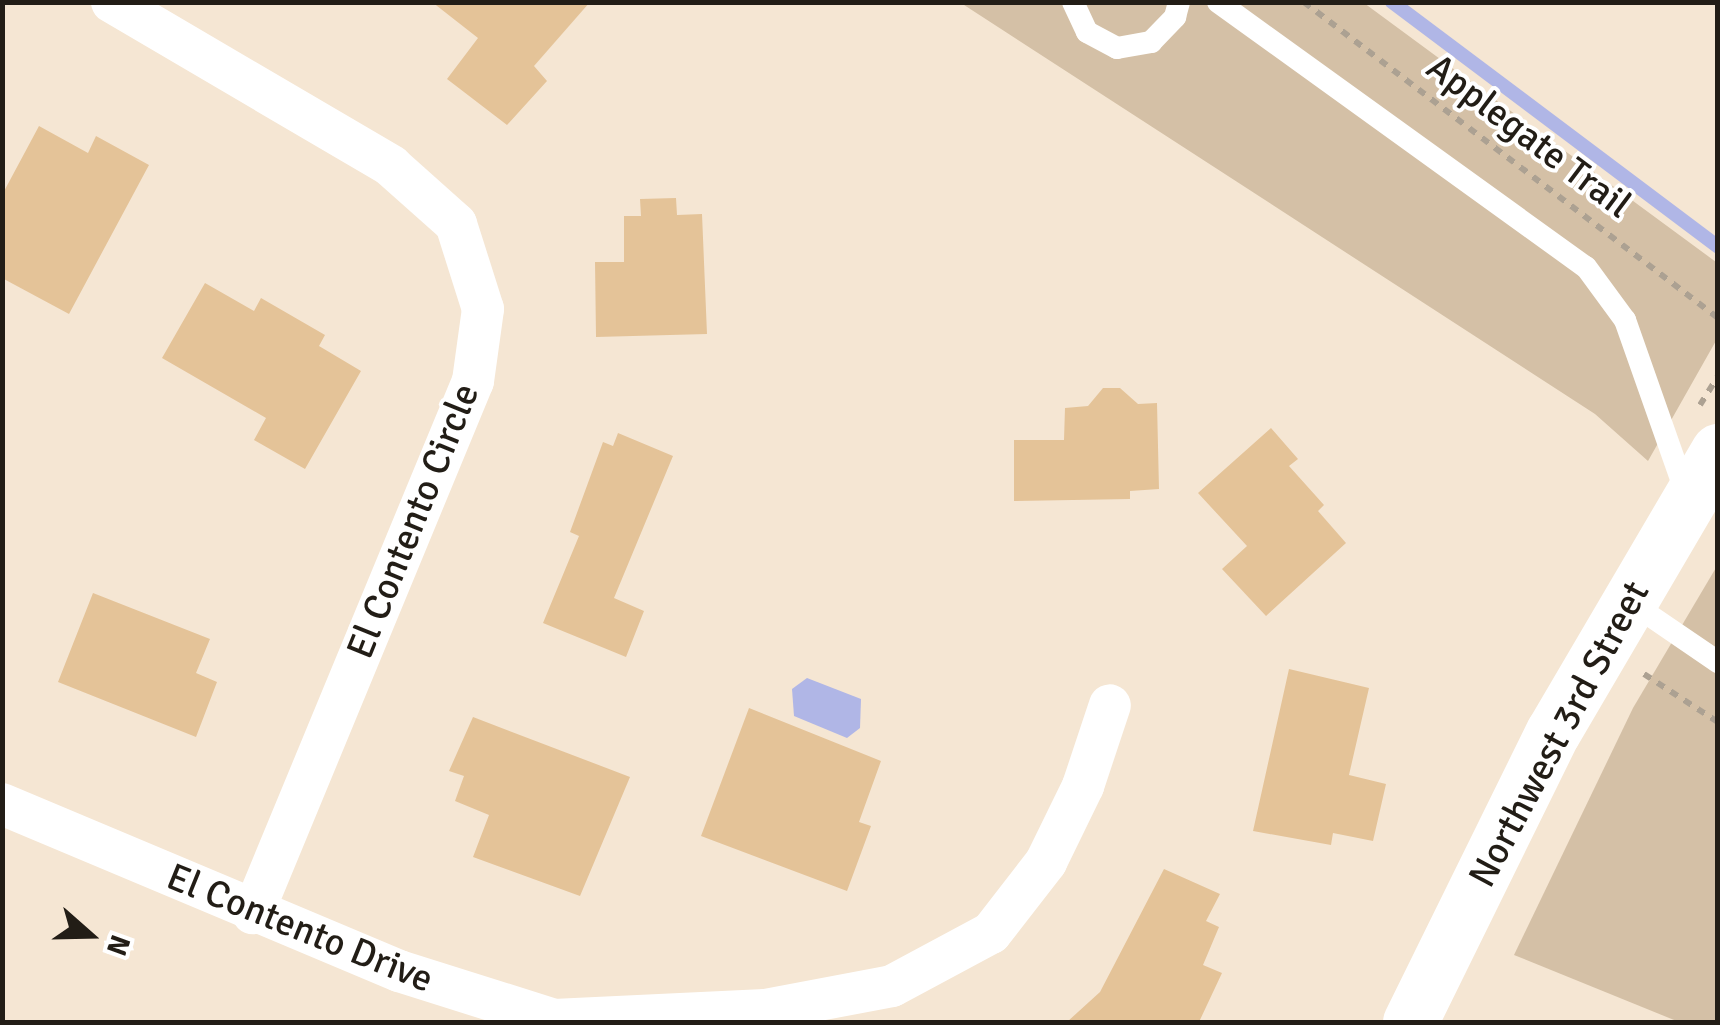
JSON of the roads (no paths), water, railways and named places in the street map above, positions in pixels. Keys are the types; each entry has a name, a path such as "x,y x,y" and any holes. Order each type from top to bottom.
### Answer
{"street":[{"name":"El Contento Circle","path":"112,2 391,166 456,224 482,309 473,381 253,913"},
{"name":"Northwest 3rd Street","path":"1410,1022 1553,732 1687,496 1718,450"},
{"name":"El Contento Drive","path":"2,804 253,913 400,971 554,1020 766,1010 892,986 991,932 1035,876 1083,786 1110,705"}],"lane":[{"path":"1073,2 1087,32 1117,48 1151,42 1165,32 1179,2"},
{"path":"1218,2 1586,267 1624,320 1687,496"},
{"path":"1627,600 1718,662"}],"water":[{"path":"807,678 861,699 860,728 847,738 794,716 792,689"}],"waterway":[{"path":"1392,2 1718,247"}]}
